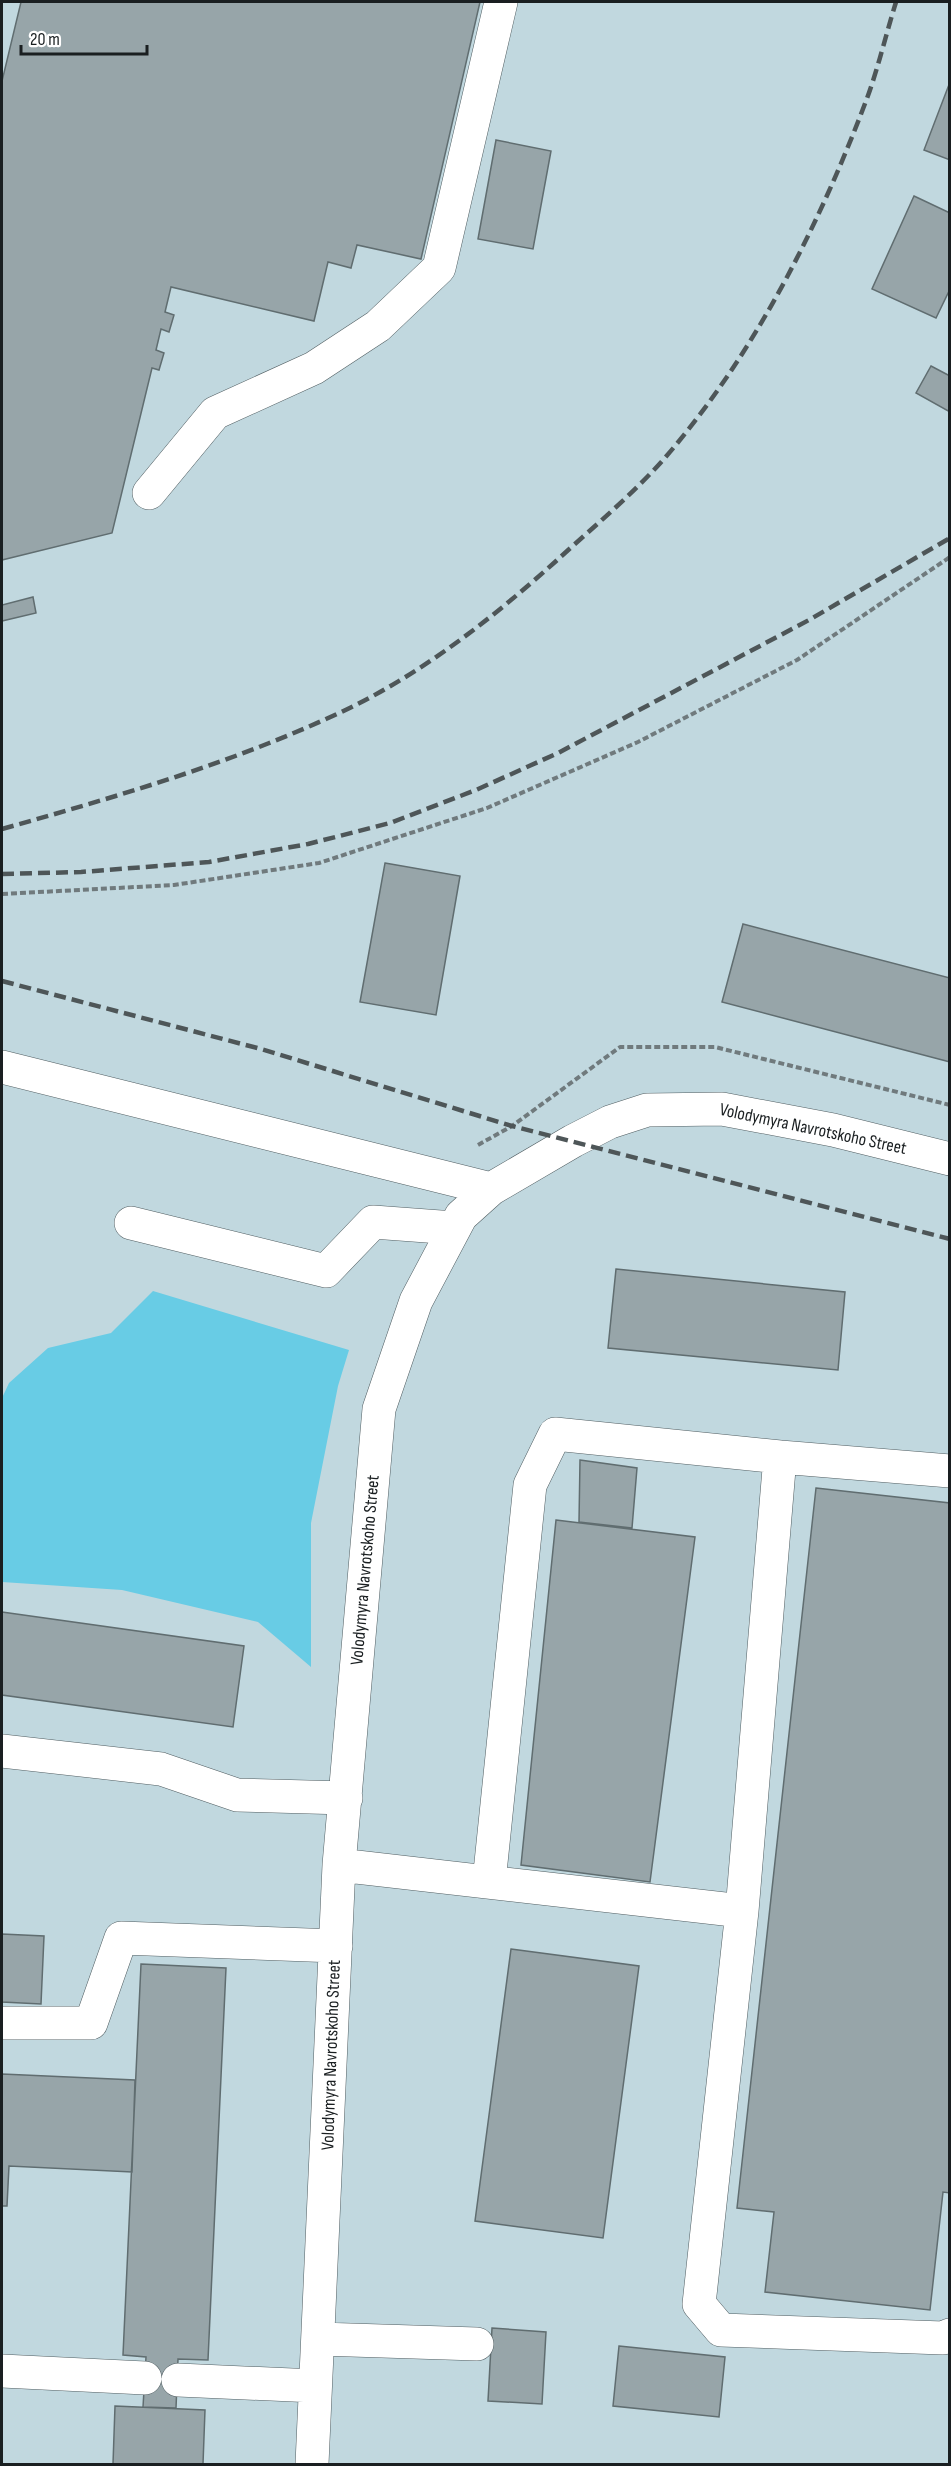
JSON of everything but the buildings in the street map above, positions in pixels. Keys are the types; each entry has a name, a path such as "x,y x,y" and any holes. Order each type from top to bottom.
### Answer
{"street":[{"path":"149,493 215,413 314,368 378,326 439,268 501,2"},
{"path":"2,1067 491,1189"},
{"name":"Volodymyra Navrotskoho Street","path":"312,2464 339,1865 379,1409 416,1301 461,1216 491,1189 610,1122 647,1110 722,1109 833,1130 950,1159"},
{"path":"131,1223 326,1271 373,1222 454,1228"},
{"path":"489,1882 530,1485 555,1434 780,1457 950,1471"},
{"path":"780,1457 742,1911 699,2304 721,2330 943,2338 950,2335"},
{"path":"2,1751 161,1769 237,1794 346,1798"},
{"path":"339,1865 742,1911"},
{"path":"2,2023 91,2023 121,1938 336,1946"},
{"path":"319,2339 477,2344"},
{"path":"2,2371 145,2379"},
{"path":"178,2380 315,2386"}],"path":[{"path":"2,894 174,885 319,863 487,808 638,742 797,660 950,557"},
{"path":"441,1176 468,1150 512,1126 620,1047 715,1047 950,1105"}],"shaded area":[{"path":"2,2 949,2 949,2464 2,2464"},
{"path":"153,1291 349,1350 338,1386 311,1523 311,1667 258,1622 122,1590 2,1582 2,1398 9,1383 48,1348 111,1333"}],"railway":[{"path":"2,829 125,793 247,752 357,704 418,669 475,629 529,585 610,512 651,473 696,420 754,335 780,290 827,196 847,149 870,89 896,2"},
{"path":"2,874 81,872 209,862 308,844 390,823 476,790 558,753 809,620 950,538"},
{"path":"2,981 261,1049 512,1126 950,1239"}]}
